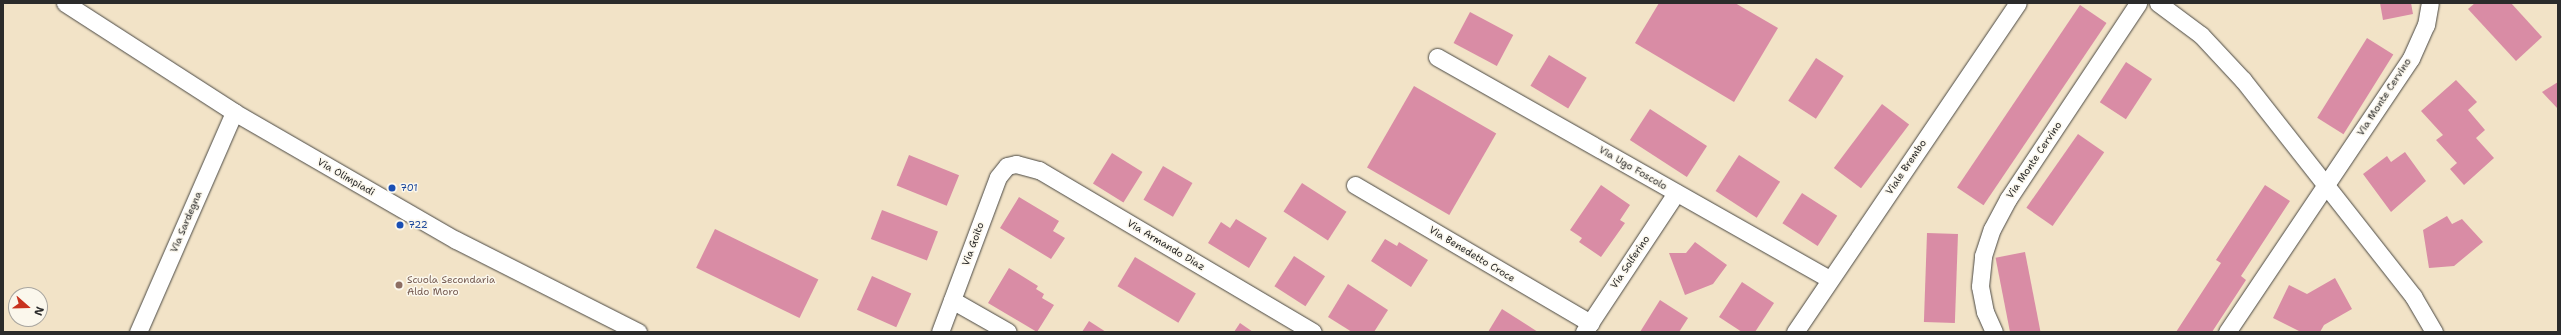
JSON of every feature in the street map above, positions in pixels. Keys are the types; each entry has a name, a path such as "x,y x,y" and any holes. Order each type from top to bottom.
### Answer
{"street":[{"name":"Via Olimpiadi","path":"65,3 234,112 456,240 638,332"},
{"name":"Viale Brembo","path":"1795,332 1829,279 2018,3"},
{"name":"Via Monte Cervino","path":"1994,332 1985,312 1980,286 1983,256 1992,229 2008,199 2138,3"},
{"path":"2158,3 2218,52 2413,296 2434,332"},
{"name":"Via Monte Cervino","path":"2226,332 2411,58 2424,29 2430,3"},
{"name":"Via Ugo Foscolo","path":"1437,57 1829,279"},
{"name":"Via Sardegna","path":"138,332 234,112"},
{"name":"Via Goito","path":"940,332 998,177 1007,166 1016,164"},
{"name":"Via Armando Diaz","path":"1016,164 1039,170 1313,332"},
{"name":"Via Benedetto Croce","path":"1355,185 1587,328"},
{"name":"Via Solferino","path":"1587,328 1676,193"},
{"path":"952,300 1008,332"}],"building":[{"path":"1659,3 1735,3 1778,28 1734,102 1635,43"},
{"path":"2380,3 2411,3 2413,14 2383,20"},
{"path":"2475,3 2511,3 2542,37 2516,61 2468,9"},
{"path":"2080,5 2107,23 1984,205 1957,187"},
{"path":"1470,12 1513,35 1497,66 1454,43"},
{"path":"2367,38 2393,54 2343,134 2317,118"},
{"path":"1549,55 1587,78 1568,109 1530,86"},
{"path":"1816,58 1844,76 1816,119 1788,101"},
{"path":"2126,62 2152,79 2126,119 2100,102"},
{"path":"2456,80 2477,102 2468,110 2485,130 2476,138 2494,158 2464,185 2450,169 2457,163 2436,140 2443,135 2421,111"},
{"path":"2558,82 2558,109 2542,92"},
{"path":"1414,86 1496,134 1449,215 1367,167"},
{"path":"1882,104 1909,124 1861,188 1834,168"},
{"path":"1650,109 1707,146 1687,177 1630,140"},
{"path":"2078,134 2104,152 2053,226 2026,208"},
{"path":"2405,152 2426,181 2391,212 2363,174 2387,156 2391,162"},
{"path":"1112,153 1143,172 1123,203 1093,184"},
{"path":"909,155 959,175 947,206 897,186"},
{"path":"1739,155 1780,182 1757,218 1716,191"},
{"path":"1163,166 1192,183 1173,217 1144,200"},
{"path":"1302,183 1346,212 1328,240 1283,212"},
{"path":"1601,185 1630,205 1620,220 1625,223 1601,257 1579,242 1582,238 1570,230"},
{"path":"2265,185 2290,201 2241,276 2246,280 2212,332 2176,332 2221,263 2216,260"},
{"path":"1802,193 1837,216 1818,246 1782,223"},
{"path":"1019,197 1059,221 1053,231 1065,238 1051,259 1000,228"},
{"path":"882,210 938,232 927,260 871,239"},
{"path":"2447,216 2452,224 2462,219 2483,242 2454,266 2429,268 2423,230"},
{"path":"1236,219 1267,238 1249,268 1208,243 1221,222 1230,228"},
{"path":"715,229 818,279 800,318 696,268"},
{"path":"1927,233 1958,234 1955,323 1924,322"},
{"path":"1385,239 1397,246 1399,242 1428,260 1411,287 1371,261"},
{"path":"1695,242 1727,265 1713,284 1685,295 1669,253 1686,253"},
{"path":"2025,252 2041,332 2010,332 1996,258"},
{"path":"1294,256 1325,276 1305,306 1274,286"},
{"path":"1135,257 1196,294 1178,323 1117,286"},
{"path":"1009,268 1038,286 1036,289 1044,294 1042,298 1054,305 1037,332 988,303"},
{"path":"872,276 911,293 896,327 857,310"},
{"path":"2335,278 2352,309 2324,325 2320,332 2301,332 2273,318 2289,285 2307,294"},
{"path":"1742,282 1774,303 1755,332 1742,332 1719,317"},
{"path":"1348,284 1388,310 1374,332 1352,332 1328,317"},
{"path":"1660,300 1688,318 1679,332 1640,332"},
{"path":"1502,309 1538,332 1488,332"},
{"path":"1089,321 1106,332 1082,332"},
{"path":"1240,323 1253,332 1234,332"}],"place":[{"name":"701","path":"392,188"},
{"name":"722","path":"400,225"},
{"name":"Scuola Secondaria Aldo Moro","path":"399,285"}]}
